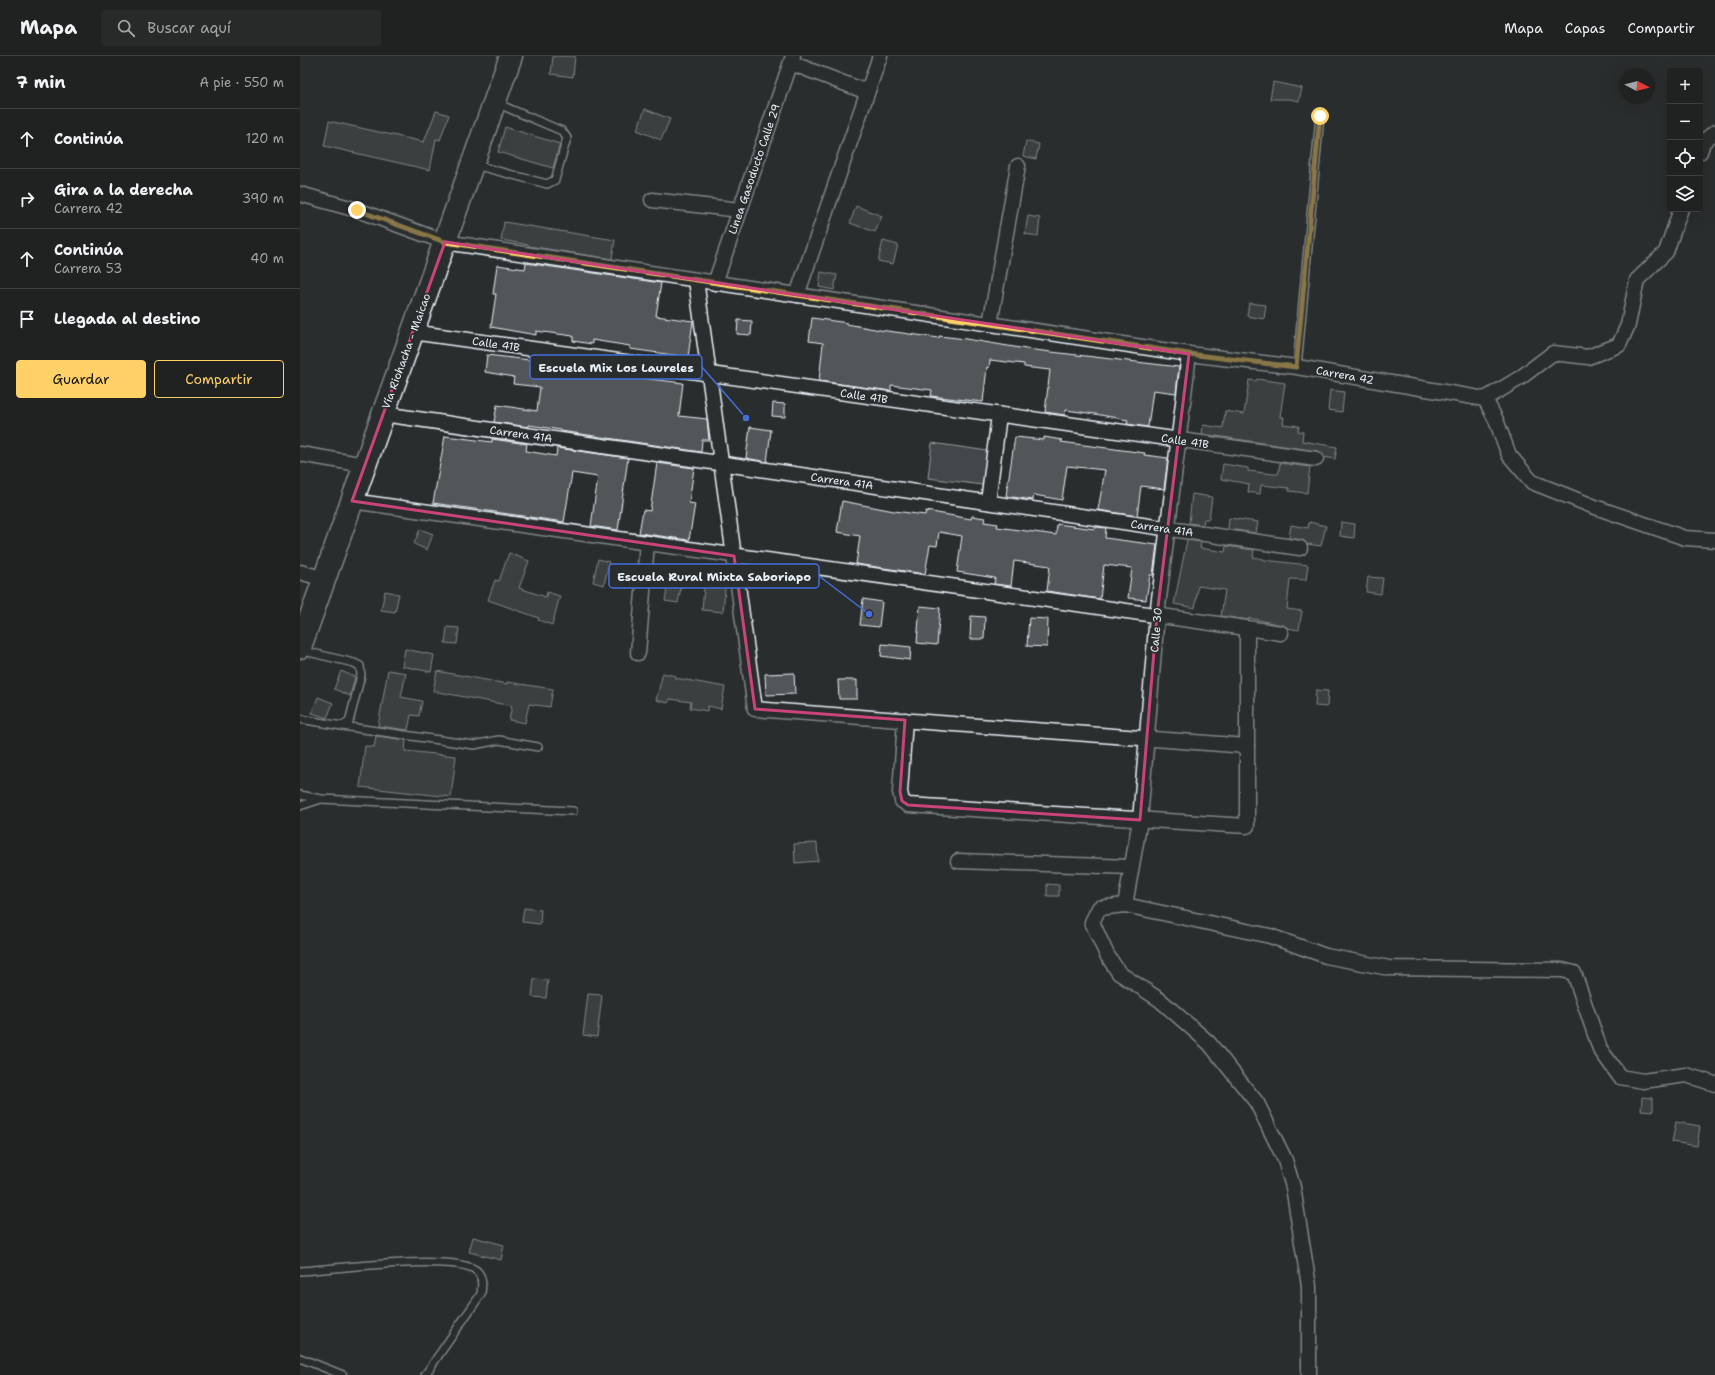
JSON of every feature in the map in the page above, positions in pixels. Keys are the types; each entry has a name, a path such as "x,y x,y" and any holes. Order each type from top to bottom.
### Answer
{"highway":[{"name":"Vía Riohacha - Maicao","path":"300,647 305,618 324,579 511,56"}],"street":[{"path":"797,295 880,56"},
{"path":"792,60 867,92"},
{"name":"Linea Gasoducto Calle 29","path":"715,283 792,60"},
{"path":"1703,142 1715,132"},
{"path":"990,324 1018,166"},
{"name":"Carrera 42","path":"300,194 357,210 445,242 1189,354 1296,367 1485,399"},
{"path":"652,200 740,210"},
{"path":"1681,212 1666,252 1637,280 1628,325 1619,345 1588,357 1553,352 1520,378 1485,399 1496,420 1509,455 1532,482 1595,507 1685,538 1715,540"},
{"path":"696,280 755,709 1247,746"},
{"name":"Calle 41B","path":"412,332 1316,459"},
{"name":"Calle 30","path":"1125,905 1140,820 1157,616 1189,354"},
{"name":"Carrera 41A","path":"383,414 1300,548"},
{"path":"988,502 999,415"},
{"path":"300,454 365,465"},
{"path":"352,501 1281,633"},
{"path":"638,653 646,543"},
{"path":"300,572 324,579"},
{"path":"905,720 900,792 902,801 908,805 1247,826 1247,628"},
{"path":"958,861 1131,867"},
{"path":"1309,1375 1309,1286 1293,1187 1285,1160 1257,1103 1209,1043 1160,1000 1119,973 1107,955 1092,922 1099,908 1125,905 1270,936 1326,956 1389,968 1562,970 1574,973 1600,1049 1620,1077 1643,1081 1686,1075 1715,1084"}],"lane":[{"path":"473,164 547,184 555,180 567,138 562,131 495,103"},
{"path":"1296,367 1320,116"},
{"path":"300,650 354,663 360,666 361,675 349,722 342,726"},
{"path":"300,719 474,745 499,740 538,747"},
{"path":"300,795 321,799 573,811"},
{"path":"300,806 321,799"},
{"path":"300,1271 429,1261 465,1265 477,1271 482,1282 481,1294 425,1375"},
{"path":"300,1358 343,1375"}],"highlighted area":[{"path":"445,242 1189,354 1157,615 1140,820 908,805 902,801 900,792 905,720 755,709 734,556 352,501"}],"shaded area":[{"path":"932,443 988,451 983,485 928,478"}],"building":[{"path":"553,56 575,56 573,77 551,74"},
{"path":"1273,82 1302,88 1299,101 1289,99 1270,99"},
{"path":"645,109 670,119 661,140 637,130"},
{"path":"436,111 449,115 440,140 436,139 430,170 324,146 329,121 424,142"},
{"path":"505,127 560,144 553,168 498,152"},
{"path":"1026,141 1039,144 1036,159 1023,156"},
{"path":"856,206 882,216 875,232 850,223"},
{"path":"1028,216 1040,218 1038,236 1025,234"},
{"path":"504,222 615,240 612,259 528,246 529,245 501,240"},
{"path":"883,241 898,245 893,264 878,261"},
{"path":"526,263 661,283 656,316 693,321 688,357 630,349 630,346 592,340 592,344 573,341 573,336 536,331 536,335 491,327 496,294 493,294 497,265 525,269"},
{"path":"821,272 837,275 834,290 819,287"},
{"path":"1249,303 1266,305 1264,319 1247,316"},
{"path":"812,318 848,323 847,324 880,330 939,338 939,336 966,339 1026,349 1179,367 1176,393 1153,390 1148,427 1127,424 1128,420 1095,414 1066,410 1065,415 1045,412 1050,370 1024,367 1024,364 990,360 989,368 987,367 983,402 931,396 932,390 891,385 891,391 819,381 823,343 809,341"},
{"path":"738,320 752,321 751,335 737,334"},
{"path":"487,355 572,365 592,368 591,370 618,373 617,375 683,383 679,416 707,419 709,440 702,440 701,452 529,425 529,427 494,422 497,405 537,411 540,387 513,384 514,377 485,372"},
{"path":"1257,379 1285,383 1280,417 1284,417 1283,424 1299,426 1298,431 1303,432 1302,441 1337,447 1335,459 1324,457 1322,453 1317,451 1202,434 1203,425 1223,428 1225,411 1244,414 1249,380 1256,381"},
{"path":"1330,390 1344,392 1342,412 1328,410"},
{"path":"773,403 785,404 785,417 772,416"},
{"path":"750,427 771,430 767,462 746,458"},
{"path":"445,436 492,442 492,439 527,444 526,451 556,456 557,448 628,458 618,530 591,526 598,477 572,473 564,522 433,503"},
{"path":"1015,437 1044,440 1044,437 1062,440 1061,442 1145,453 1144,455 1168,458 1164,489 1141,486 1137,516 1098,510 1105,470 1067,466 1062,500 1034,495 1033,500 1006,496"},
{"path":"657,463 694,468 689,503 695,504 689,540 639,533 643,510 650,511"},
{"path":"1280,463 1310,467 1307,493 1289,491 1289,488 1261,485 1260,494 1248,492 1249,484 1221,479 1223,464 1248,468 1248,471 1278,474"},
{"path":"1192,494 1212,497 1209,519 1204,519 1203,525 1189,523"},
{"path":"842,501 894,511 925,515 926,511 971,519 972,516 985,518 984,522 998,524 997,527 1056,535 1057,524 1095,529 1096,527 1106,528 1105,538 1157,545 1153,575 1150,575 1146,600 1128,598 1132,568 1104,565 1100,599 1047,591 1050,566 1014,561 1011,586 994,584 995,578 957,572 962,536 939,532 937,546 930,545 925,574 856,564 860,536 837,532"},
{"path":"1229,518 1258,522 1256,533 1228,529"},
{"path":"1309,522 1326,526 1321,546 1307,544 1302,540 1289,538 1291,525 1308,528"},
{"path":"1341,522 1355,524 1354,538 1340,536"},
{"path":"420,529 433,534 427,550 414,544"},
{"path":"1187,540 1201,542 1200,548 1225,552 1226,546 1254,550 1253,557 1264,560 1308,565 1306,580 1290,579 1287,609 1302,611 1299,630 1249,618 1249,620 1221,616 1225,590 1198,586 1195,608 1174,604"},
{"path":"509,553 529,561 519,588 546,597 547,592 560,596 552,625 538,620 539,618 488,600 495,580 499,581"},
{"path":"598,559 609,562 604,585 593,582"},
{"path":"670,570 684,572 678,603 665,601"},
{"path":"705,576 726,578 723,612 702,610"},
{"path":"1368,577 1383,578 1381,594 1366,592"},
{"path":"385,591 399,594 395,612 381,610"},
{"path":"863,599 882,602 879,627 860,625"},
{"path":"920,606 940,608 937,645 917,643"},
{"path":"971,616 985,617 984,639 970,639"},
{"path":"1029,618 1048,619 1047,647 1027,646"},
{"path":"447,627 459,628 457,644 445,643"},
{"path":"882,644 911,647 910,660 881,656"},
{"path":"405,649 434,655 431,672 402,666"},
{"path":"388,670 406,673 401,697 422,701 419,716 411,715 408,730 378,726"},
{"path":"341,671 355,677 350,696 334,689"},
{"path":"437,671 507,684 507,682 553,689 550,707 529,704 525,723 509,720 512,706 433,691"},
{"path":"663,673 676,676 675,678 725,687 721,709 708,706 707,711 690,708 691,702 670,699 668,703 656,700"},
{"path":"794,673 795,694 766,695 765,674"},
{"path":"838,680 857,680 857,699 839,699"},
{"path":"1316,690 1328,691 1327,707 1315,706"},
{"path":"318,697 333,703 327,718 312,713"},
{"path":"376,736 406,740 405,751 456,756 451,797 360,787 365,746 374,747"},
{"path":"817,843 818,861 795,863 794,844"},
{"path":"1047,884 1059,885 1059,896 1047,896"},
{"path":"524,908 541,910 540,924 522,922"},
{"path":"534,979 548,980 546,998 532,997"},
{"path":"588,994 602,995 597,1037 583,1035"},
{"path":"1642,1097 1653,1098 1653,1111 1641,1110"},
{"path":"1676,1122 1700,1126 1697,1146 1672,1142"},
{"path":"473,1237 504,1245 501,1260 469,1252"}],"place":[{"name":"Escuela Mix Los Laureles","path":"746,418"},
{"name":"Escuela Rural Mixta Saboriapo","path":"869,614"}],"route":[{"path":"357,210 445,242 1189,354 1296,367 1320,116"}]}
